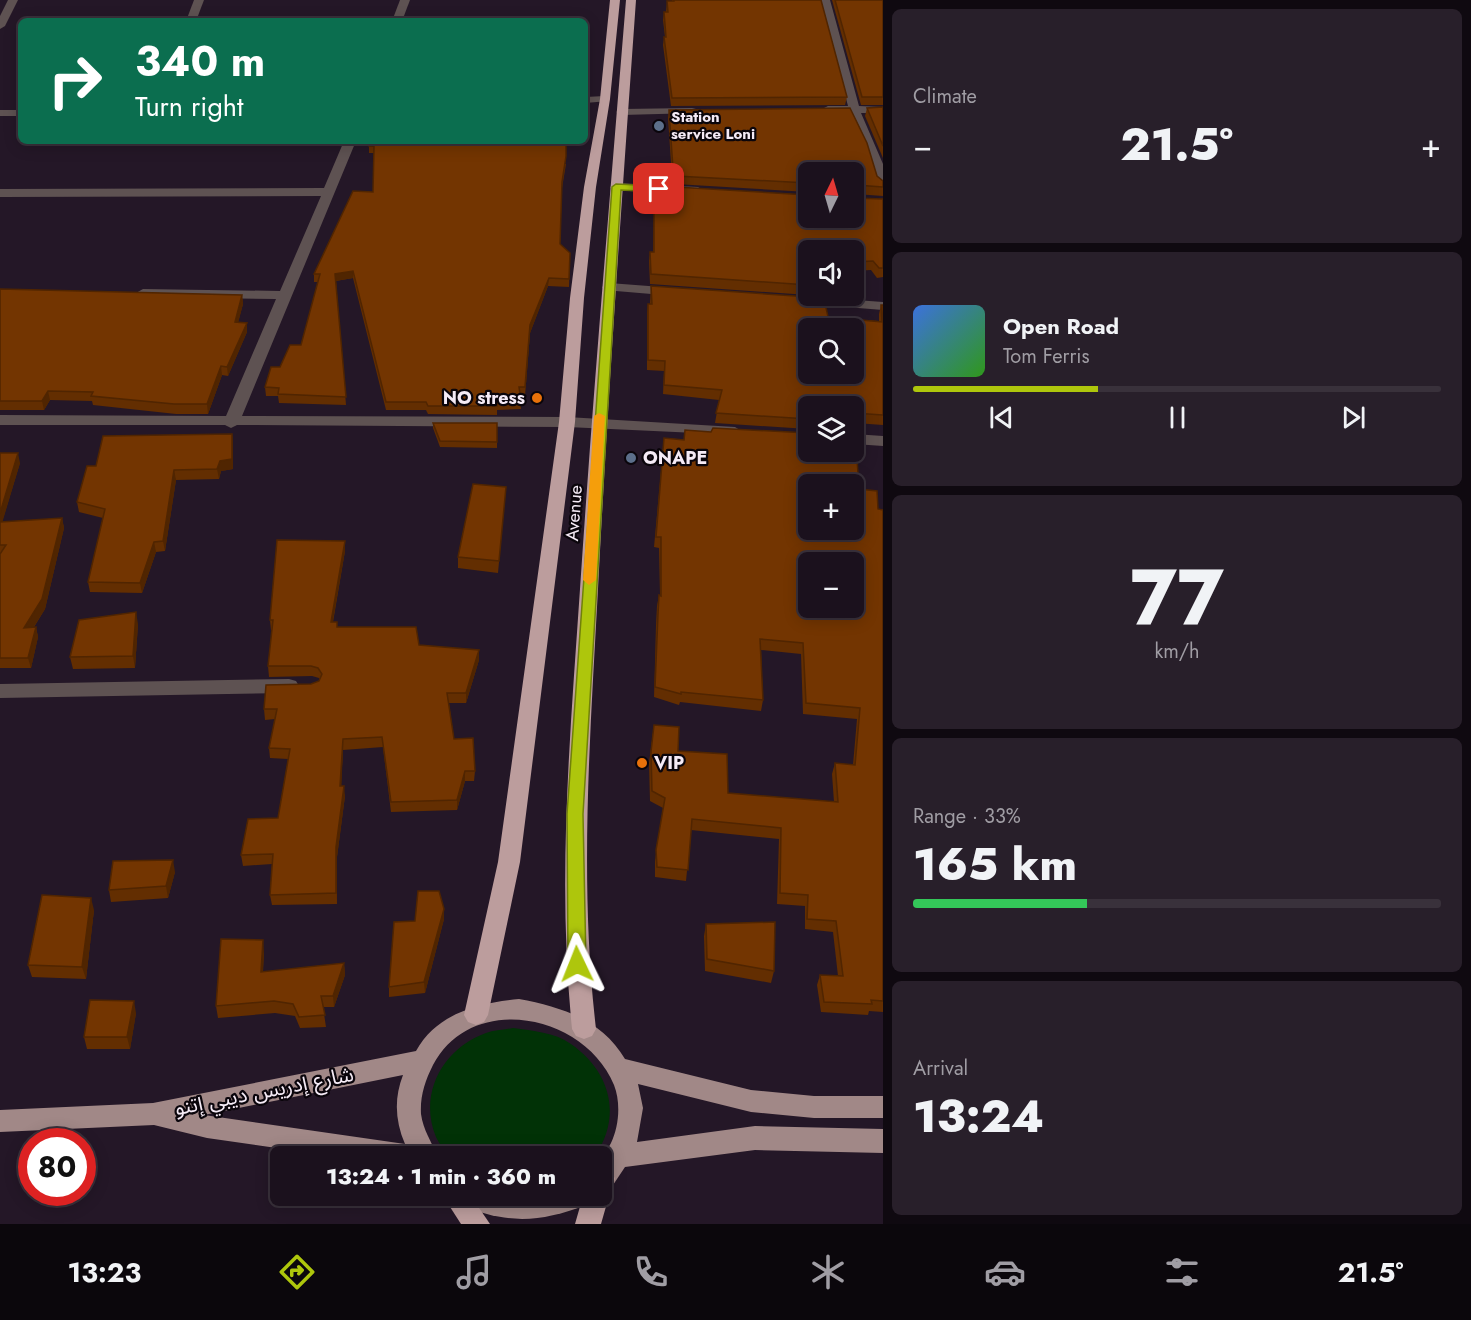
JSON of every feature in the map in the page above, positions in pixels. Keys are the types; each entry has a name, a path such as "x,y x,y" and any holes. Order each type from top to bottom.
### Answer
{"highway":[{"path":"476,1015 509,862 567,422 590,187 605,99 615,0"},
{"name":"Avenue","path":"584,1029 576,954 575,814 599,423 631,0"},
{"path":"464,1206 477,1224"},
{"path":"588,1224 593,1206"}],"main road":[{"path":"420,1146 411,1126 409,1093 419,1061 440,1036 453,1026 476,1015 503,1009 531,1009 559,1016 584,1029 605,1047 620,1069 628,1090 631,1113 628,1135 612,1165"},
{"name":"شارع إدريس ديبي إتنو","path":"153,1114 419,1061"},
{"path":"620,1069 751,1101 814,1107 883,1107"},
{"path":"0,1121 153,1114"},
{"name":"شارع إدريس ديبي إتنو","path":"153,1114 207,1127 340,1146"},
{"path":"619,1156 756,1138 883,1141"},
{"path":"503,1206 544,1206"}],"street":[{"path":"0,26 3,15 13,0"},
{"path":"192,18 199,0"},
{"path":"398,18 405,0"},
{"path":"825,0 854,109 873,151 883,184"},
{"path":"588,100 605,99"},
{"path":"819,109 883,110"},
{"path":"622,112 703,111"},
{"path":"0,113 18,113"},
{"path":"231,423 349,144"},
{"path":"616,187 707,192"},
{"path":"0,194 330,192"},
{"path":"609,287 689,293"},
{"path":"131,292 285,295"},
{"path":"792,300 883,306"},
{"path":"0,420 231,423 567,422 750,433"},
{"path":"864,440 883,441"},
{"path":"0,691 311,685"}],"green space":[{"path":"513,1028 543,1033 564,1040 585,1055 603,1081 608,1096 610,1110 608,1126 600,1146 442,1146 431,1121 430,1105 438,1074 458,1050 471,1040 489,1032"}],"building":[{"path":"821,0 847,97 672,98 664,37 666,37 664,12 668,12 667,1"},
{"path":"835,0 883,0 883,97 862,97"},
{"path":"883,107 883,146 867,108"},
{"path":"850,108 867,143 877,176 883,181 883,187 864,186 864,162 798,162 798,182 676,176 676,169 673,169 669,110"},
{"path":"369,144 566,144 560,244 570,253 569,279 549,278 530,325 525,387 519,387 521,401 497,401 497,406 428,406 426,402 386,402 353,271 335,274 346,397 278,394 279,388 265,387 271,367 280,367 290,345 301,345 320,274 314,274 353,191 373,192 374,146 369,146"},
{"path":"676,187 798,194 798,228 864,228 864,198 883,199 883,268 879,268 873,261 864,261 864,240 798,240 798,284 651,274 650,252 654,252 654,211 675,212"},
{"path":"651,286 798,296 798,306 826,306 828,317 839,318 798,318 798,384 864,384 864,320 882,322 881,305 883,305 883,415 864,414 864,396 798,396 798,418 716,413 722,390 664,385 665,361 648,360 648,304 652,304"},
{"path":"0,289 242,295 235,322 247,323 227,367 221,366 207,404 174,404 91,396 93,392 48,391 42,401 0,401"},
{"path":"433,423 497,423 497,442 440,441"},
{"path":"713,428 798,432 798,462 857,462 858,474 798,474 798,540 864,540 864,490 877,491 878,509 883,510 883,1001 871,1000 872,1004 824,1002 820,975 843,976 836,921 807,919 808,895 780,893 781,828 692,819 688,870 657,867 656,850 665,798 652,791 651,752 654,725 679,727 678,751 727,754 728,793 838,802 835,763 855,765 860,708 806,703 803,643 760,639 763,700 681,692 681,694 655,687 659,595 661,596 661,537 656,537 664,438 684,440 685,430 711,432"},
{"path":"232,434 232,459 220,461 217,469 174,470 163,541 154,542 140,583 88,582 105,509 77,502 87,466 96,466 103,436"},
{"path":"0,453 18,453 0,513"},
{"path":"473,484 506,487 499,561 458,557"},
{"path":"62,518 42,599 24,628 36,627 28,658 0,658 0,554 6,545 0,545 0,522"},
{"path":"277,540 345,541 331,622 337,622 337,627 416,627 419,645 479,650 466,693 447,693 454,739 473,738 475,771 465,771 457,800 391,802 382,737 343,739 340,786 344,786 336,847 336,893 270,895 273,854 241,855 248,819 278,818 290,749 269,748 277,709 264,709 266,685 311,684 319,681 322,674 318,668 311,666 268,666"},
{"path":"136,612 133,656 70,657 79,620"},
{"path":"173,860 166,886 109,890 113,861"},
{"path":"418,891 439,891 444,909 424,982 389,987 394,922 415,921"},
{"path":"42,895 91,898 82,967 28,965"},
{"path":"775,922 774,971 707,959 706,924"},
{"path":"221,939 263,940 261,972 344,963 333,996 321,996 325,1015 299,1017 293,1004 274,1001 216,1006"},
{"path":"90,1000 134,1001 127,1037 84,1037"}],"slow traffic":[{"path":"589,580 599,416"}],"place":[{"name":"Station service Loni","path":"659,126"},
{"name":"NO stress","path":"537,398"},
{"name":"ONAPE","path":"631,458"},
{"name":"VIP","path":"642,763"}],"route":[{"path":"577,964 574,901 575,814 616,187 659,189"}]}
